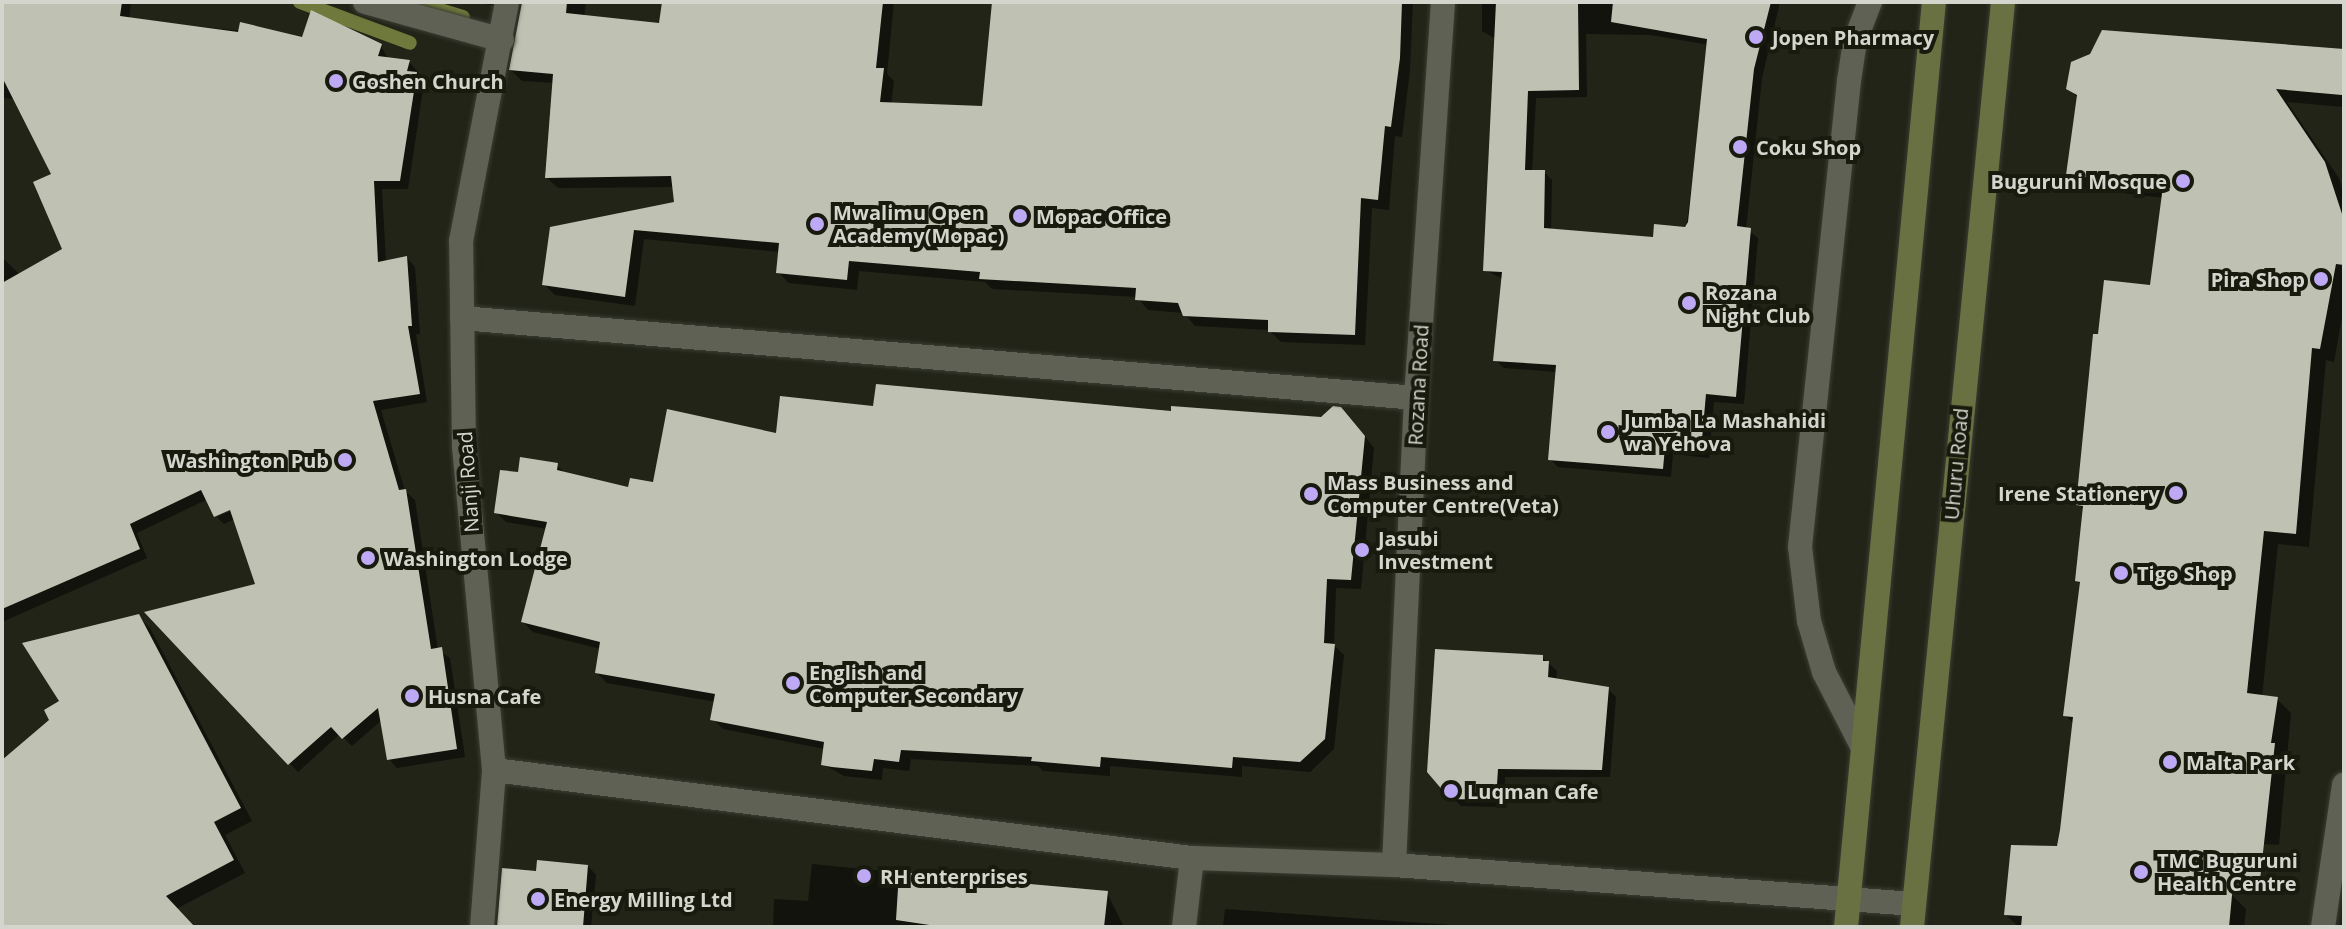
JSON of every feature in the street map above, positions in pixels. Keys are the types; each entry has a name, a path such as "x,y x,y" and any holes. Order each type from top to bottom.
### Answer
{"main road":[{"path":"1846,927 1934,2"},
{"name":"Uhuru Road","path":"1913,916 2003,2"}],"street":[{"path":"365,2 502,40"},
{"name":"Nanji Road","path":"482,927 494,770 464,447 461,241 507,2"},
{"name":"Rozana Road","path":"1394,865 1416,398 1443,2"},
{"path":"1862,746 1824,672 1809,621 1800,547 1849,81 1855,41 1870,2"},
{"path":"462,318 1416,398"},
{"path":"494,770 1192,858 1394,865 1848,902 1913,916"},
{"path":"2323,927 2337,864 2344,785"},
{"path":"1184,927 1192,858"}],"building":[{"path":"2,2 122,2 120,16 238,32 240,22 302,37 311,10 382,44 378,56 410,60 407,71 417,72 400,181 374,181 378,262 407,256 412,326 408,326 420,394 373,401 399,490 406,489 431,649 442,647 457,749 387,760 378,708 342,739 331,727 288,765 144,612 255,584 230,510 214,517 201,490 130,524 140,549 2,609 2,283 62,249 33,182 51,174 2,77"},
{"path":"522,2 567,2 566,13 659,23 662,2 883,2 876,68 884,68 880,102 982,106 992,2 1402,2 1400,58 1391,127 1385,126 1378,200 1361,198 1355,335 1268,332 1268,320 1183,316 1178,303 1135,300 1136,288 979,279 980,272 849,261 847,280 776,273 779,243 634,230 625,297 542,285 550,227 674,202 671,176 545,178 553,74 509,70"},
{"path":"1496,2 1578,2 1579,90 1528,91 1525,170 1545,170 1544,228 1653,237 1654,224 1685,227 1688,222 1707,39 1611,22 1613,2 1771,2 1754,69 1737,226 1751,228 1736,397 1706,394 1701,450 1665,447 1663,469 1548,460 1556,365 1493,361 1502,272 1483,271"},
{"path":"2102,30 2344,49 2342,95 2276,89 2325,162 2344,220 2344,265 2336,264 2320,349 2312,348 2296,534 2264,531 2247,693 2278,697 2271,743 2275,743 2260,880 2256,880 2255,888 2233,885 2229,927 2021,927 2022,916 2004,915 2011,845 2057,846 2060,830 2073,717 2063,716 2080,582 2075,581 2083,506 2076,505 2093,334 2098,334 2104,280 2150,285 2163,186 2066,175 2077,95 2066,89 2071,62 2090,54"},
{"path":"876,384 1171,411 1171,406 1321,417 1333,406 1341,407 1365,436 1351,580 1327,579 1324,643 1335,644 1325,739 1300,762 1233,757 1232,768 1101,757 1100,767 1031,761 1032,757 901,750 899,762 874,759 872,771 832,767 821,765 824,742 710,720 715,694 595,673 600,642 521,622 547,522 494,513 500,470 518,472 520,457 558,463 557,470 628,487 630,478 653,482 667,409 776,433 780,396 873,406"},
{"path":"139,614 241,808 214,822 234,860 166,896 195,927 2,927 2,760 49,720 44,710 59,701 22,643"},
{"path":"1435,649 1543,655 1543,661 1549,661 1548,677 1609,687 1602,770 1498,769 1496,800 1450,799 1427,772"},
{"name":"Energy Milling Ltd","path":"537,860 588,865 583,927 497,927 502,868 536,871"},
{"path":"899,872 1108,891 1104,927 943,927 896,920"}],"waterway":[{"path":"300,2 410,43"},
{"path":"414,2 463,17"}],"place":[{"name":"Jopen Pharmacy","path":"1756,37"},
{"name":"Goshen Church","path":"336,81"},
{"name":"Coku Shop","path":"1740,147"},
{"name":"Buguruni Mosque","path":"2183,181"},
{"name":"Mopac Office","path":"1020,216"},
{"name":"Mwalimu Open Academy(Mopac)","path":"817,224"},
{"name":"Pira Shop","path":"2321,279"},
{"name":"Rozana Night Club","path":"1689,303"},
{"name":"Jumba La Mashahidi wa Yehova","path":"1608,432"},
{"name":"Washington Pub","path":"345,460"},
{"name":"Irene Stationery","path":"2176,493"},
{"name":"Mass Business and Computer Centre(Veta)","path":"1311,494"},
{"name":"Jasubi Investment","path":"1362,550"},
{"name":"Washington Lodge","path":"368,558"},
{"name":"Tigo Shop","path":"2121,573"},
{"name":"English and Computer Secondary","path":"793,683"},
{"name":"Husna Cafe","path":"412,696"},
{"name":"Malta Park","path":"2170,762"},
{"name":"Luqman Cafe","path":"1451,791"},
{"name":"TMC Buguruni Health Centre","path":"2141,872"},
{"name":"RH enterprises","path":"864,876"},
{"name":"Energy Milling Ltd","path":"538,899"}]}
